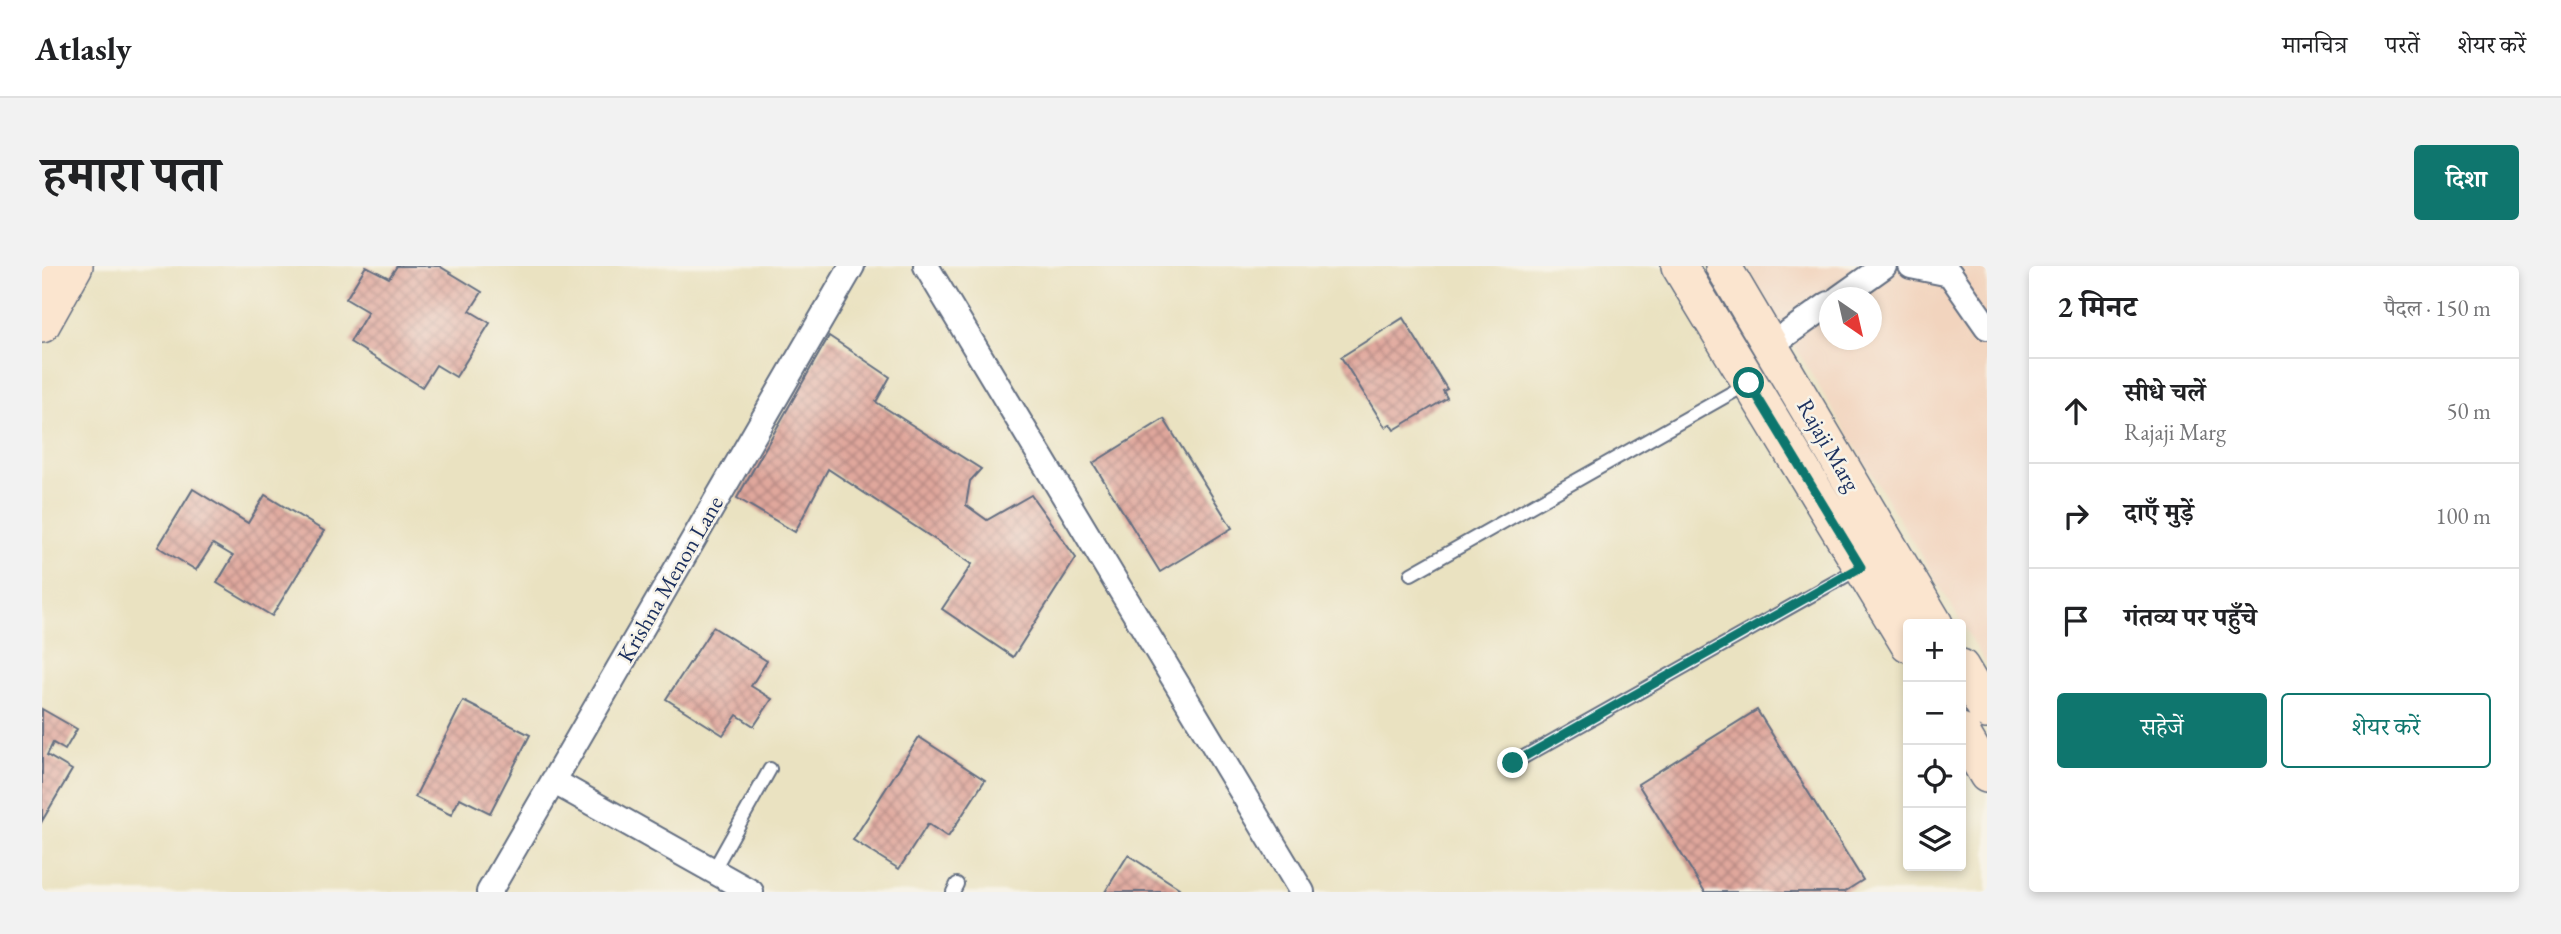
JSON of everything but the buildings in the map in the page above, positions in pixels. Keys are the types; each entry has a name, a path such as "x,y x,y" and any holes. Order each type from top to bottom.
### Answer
{"main road":[{"path":"42,325 75,266"},
{"name":"Rajaji Marg","path":"1679,266 1903,637"},
{"name":"Rajaji Marg","path":"1723,266 1932,619"},
{"path":"1966,675 1987,711"},
{"path":"1966,739 1987,775"}],"street":[{"name":"Krishna Menon Lane","path":"489,892 852,266"},
{"path":"926,266 1302,892"},
{"path":"1854,287 1884,266"},
{"path":"1910,266 1950,274 1987,327"},
{"path":"1770,345 1819,311"},
{"path":"553,781 751,892"}],"lane":[{"path":"1411,574 1749,383"},
{"path":"1513,763 1861,567"},
{"path":"713,871 770,769"}],"shaded area":[{"path":"1746,266 1987,266 1987,665 1966,630 1966,619 1959,619"}],"route":[{"path":"1513,763 1861,567 1749,383"}]}
